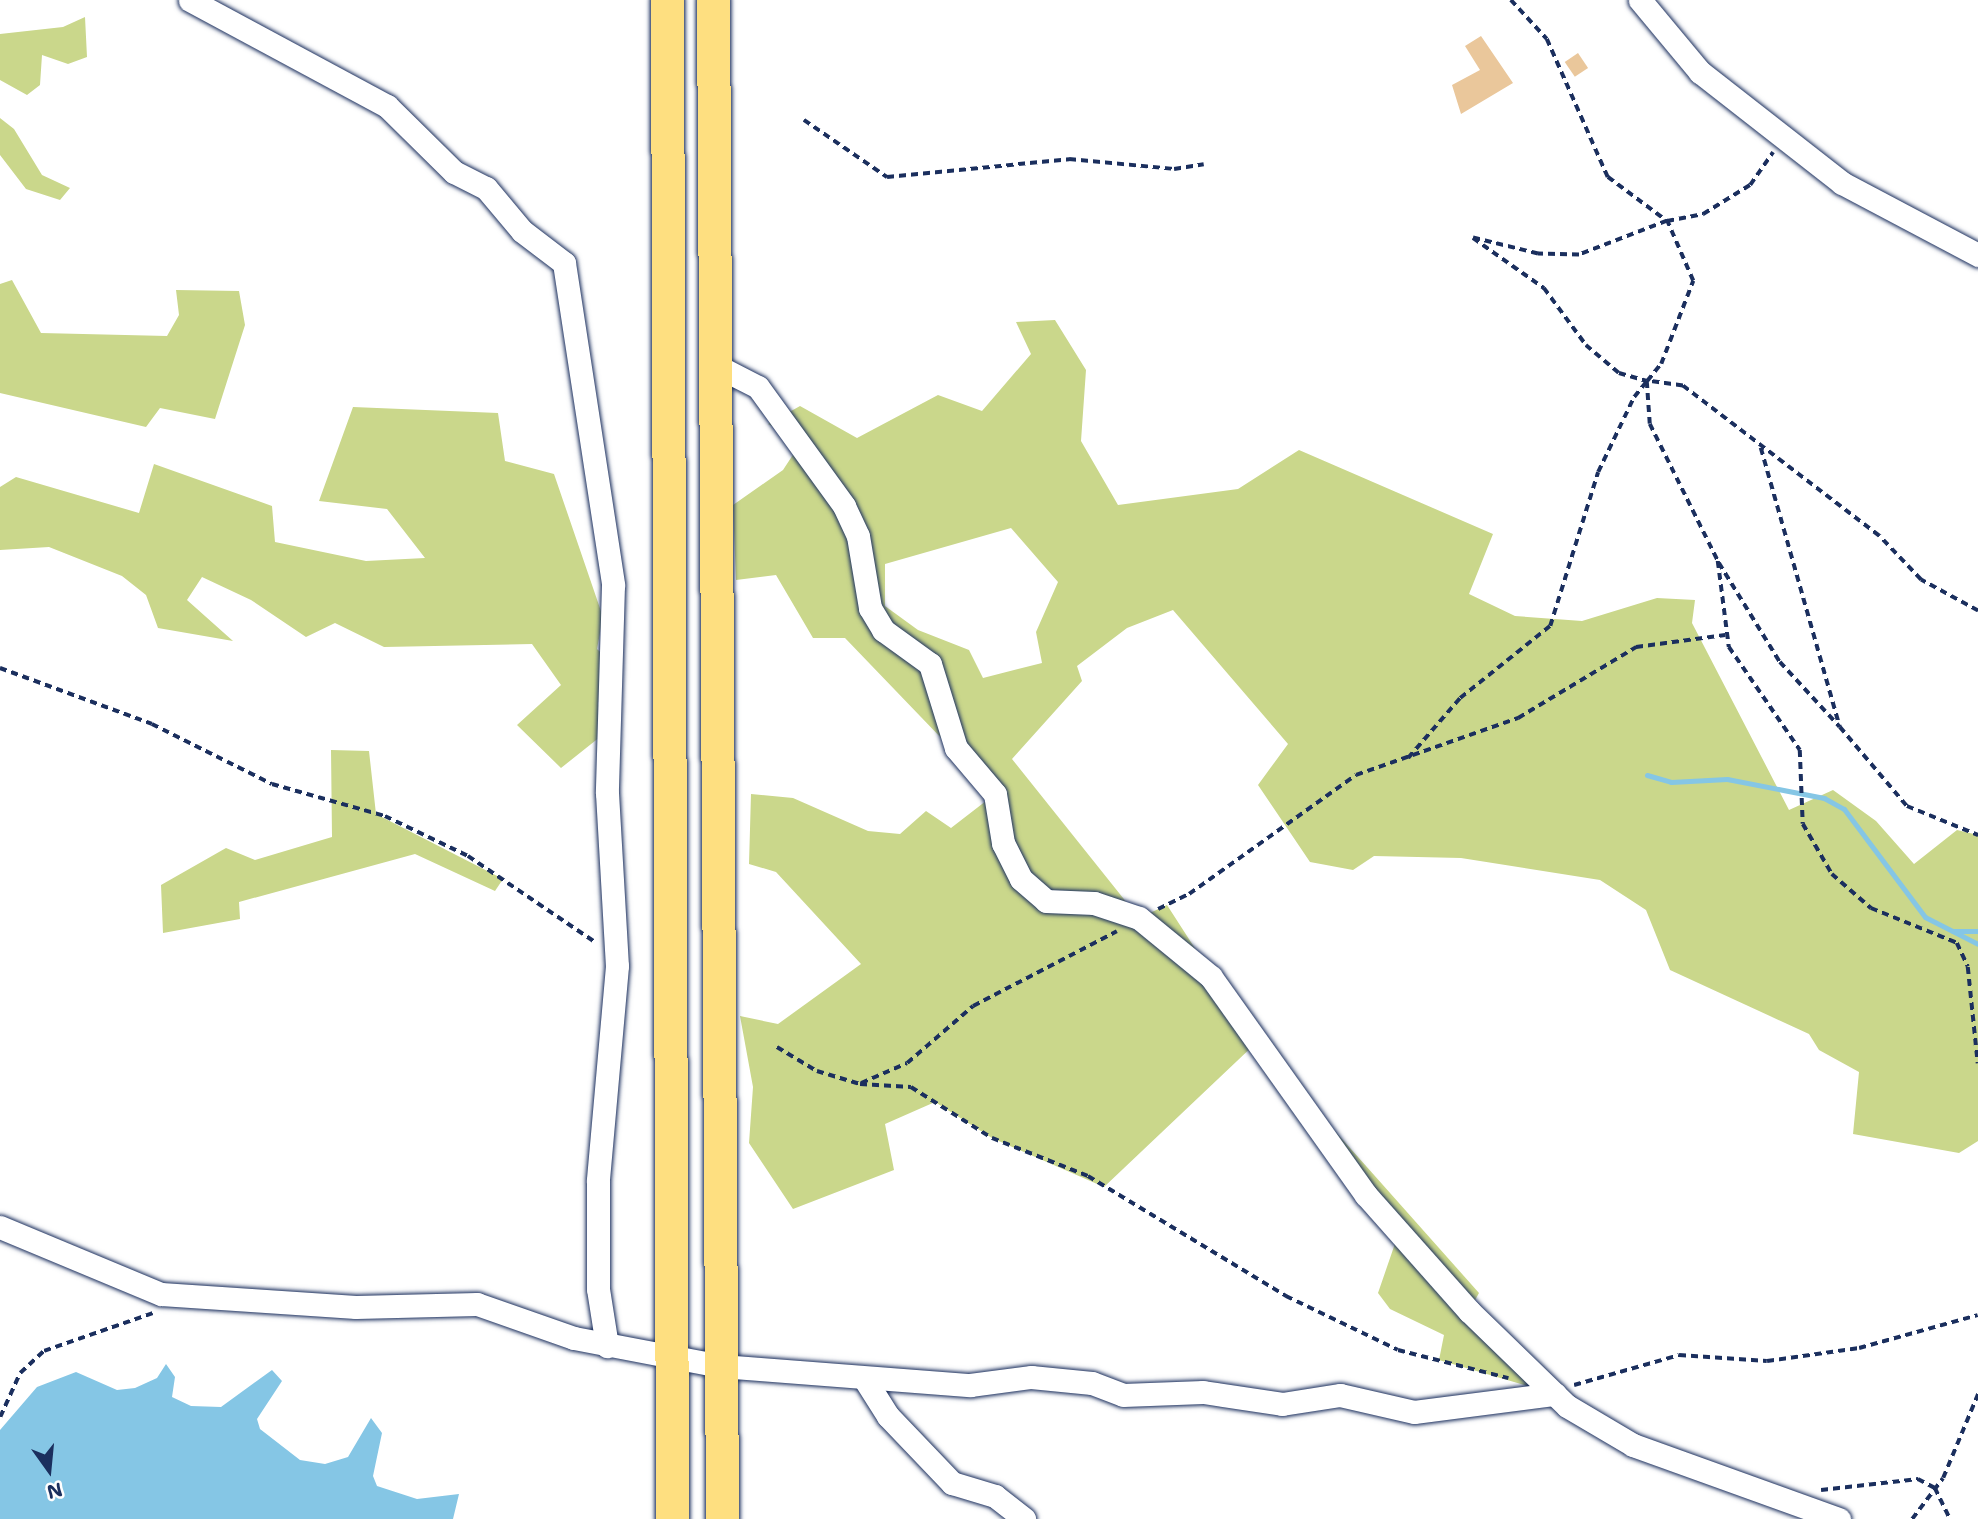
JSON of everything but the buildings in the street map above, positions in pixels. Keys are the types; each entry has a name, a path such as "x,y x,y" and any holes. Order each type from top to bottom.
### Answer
{"highway":[{"path":"667,0 671,1519"},
{"path":"713,0 722,1519"}],"street":[{"path":"190,0 387,107 454,172 486,188 522,231 564,263 613,585 607,793 617,966 598,1181 598,1289 607,1346"},
{"path":"1640,0 1700,72 1842,183 1978,256"},
{"path":"715,365 758,387 844,506 858,536 870,608 883,630 930,664 956,748 995,794 1003,843 1021,879 1046,901 1094,903 1139,918 1211,977 1366,1195 1469,1311 1555,1394 1633,1445 1839,1519"},
{"path":"0,1227 161,1294 356,1307 477,1304 607,1346 671,1361 970,1385 1031,1377 1093,1382 1123,1395 1203,1392 1282,1405 1340,1395 1414,1412 1555,1394"},
{"path":"863,1378 888,1416 952,1483 995,1496 1024,1519"}],"path":[{"path":"1408,758 1460,698 1550,626 1598,472 1647,381 1661,364 1693,281 1667,221 1608,177 1547,39 1511,0"},
{"path":"804,120 887,177 1069,159 1174,169 1204,164"},
{"path":"1794,146 1776,149 1749,185 1703,214 1667,221 1579,255 1538,254 1473,238 1545,288 1586,345 1619,373 1647,381 1683,386 1879,536 1921,580 1978,611"},
{"path":"1647,381 1650,424 1718,561 1780,662 1907,806 1978,835"},
{"path":"1760,446 1840,727"},
{"path":"1718,561 1726,635 1800,750 1805,767 1798,811 1832,874 1871,908 1957,943 1968,967 1978,1063"},
{"path":"860,1084 907,1063 973,1006 1189,894 1356,775 1518,718 1636,647 1726,635"},
{"path":"0,668 152,724 272,784 385,816 444,845 575,925 617,966"},
{"path":"778,1047 817,1071 860,1084 911,1087 992,1138 1088,1177 1286,1296 1398,1350 1515,1381"},
{"path":"0,1417 20,1373 44,1351 163,1310"},
{"path":"1555,1394 1600,1373 1679,1355 1767,1362 1859,1348 1978,1315"},
{"path":"1912,1519 1936,1488 1978,1394"},
{"path":"1813,1491 1882,1480 1918,1479 1936,1488 1950,1519"}],"green space":[{"path":"85,17 87,57 68,64 42,55 40,85 27,95 0,80 0,34 63,27"},
{"path":"0,118 14,129 42,175 70,188 60,200 26,189 0,155"},
{"path":"12,280 41,333 167,336 179,315 176,290 239,291 245,325 215,419 160,408 146,427 0,393 0,284"},
{"path":"1055,320 1086,370 1081,441 1118,505 1238,489 1299,450 1493,534 1469,594 1515,616 1582,621 1657,598 1695,600 1692,623 1789,810 1833,790 1876,821 1914,864 1957,830 1978,835 1978,1141 1959,1153 1853,1134 1859,1072 1819,1050 1809,1034 1670,970 1646,910 1600,880 1461,858 1374,856 1353,870 1310,862 1258,785 1288,744 1173,610 1127,628 1077,666 1082,681 1012,759 1139,918 1167,905 1256,1043 1104,1187 992,1138 935,1102 885,1124 894,1170 793,1209 749,1143 753,1087 740,1016 778,1024 861,964 776,872 749,864 751,794 793,798 868,831 900,834 926,811 951,828 995,794 845,638 813,638 776,575 736,580 733,505 783,470 802,441 768,424 800,406 857,438 938,395 982,411 1031,354 1016,322","holes":["1011,528 1058,582 1036,632 1042,663 983,678 969,650 918,630 885,606 885,564"]},
{"path":"353,407 498,413 505,461 554,474 603,617 597,649 620,670 598,703 610,729 561,768 517,725 561,685 532,644 384,647 335,623 306,637 251,600 202,577 187,600 233,641 158,628 146,595 122,576 49,547 0,550 0,487 16,477 139,513 154,464 272,506 275,542 366,561 425,558 387,509 319,501"},
{"path":"331,750 369,751 376,814 503,879 495,891 415,854 239,902 240,919 163,933 161,885 226,848 255,860 332,837"},
{"path":"1334,1130 1479,1293 1469,1311 1555,1394 1439,1360 1444,1335 1390,1309 1378,1293 1399,1232"}],"water":[{"path":"166,1364 175,1377 172,1397 191,1406 221,1407 272,1370 282,1381 257,1419 260,1429 300,1460 325,1464 348,1457 371,1418 382,1433 373,1476 377,1486 417,1499 459,1494 453,1519 0,1519 0,1430 37,1387 76,1372 117,1390 135,1388 157,1378"}],"waterway":[{"path":"1647,775 1671,782 1727,779 1824,798 1844,809 1925,917 1978,944"},
{"path":"1953,931 1978,931"}]}
